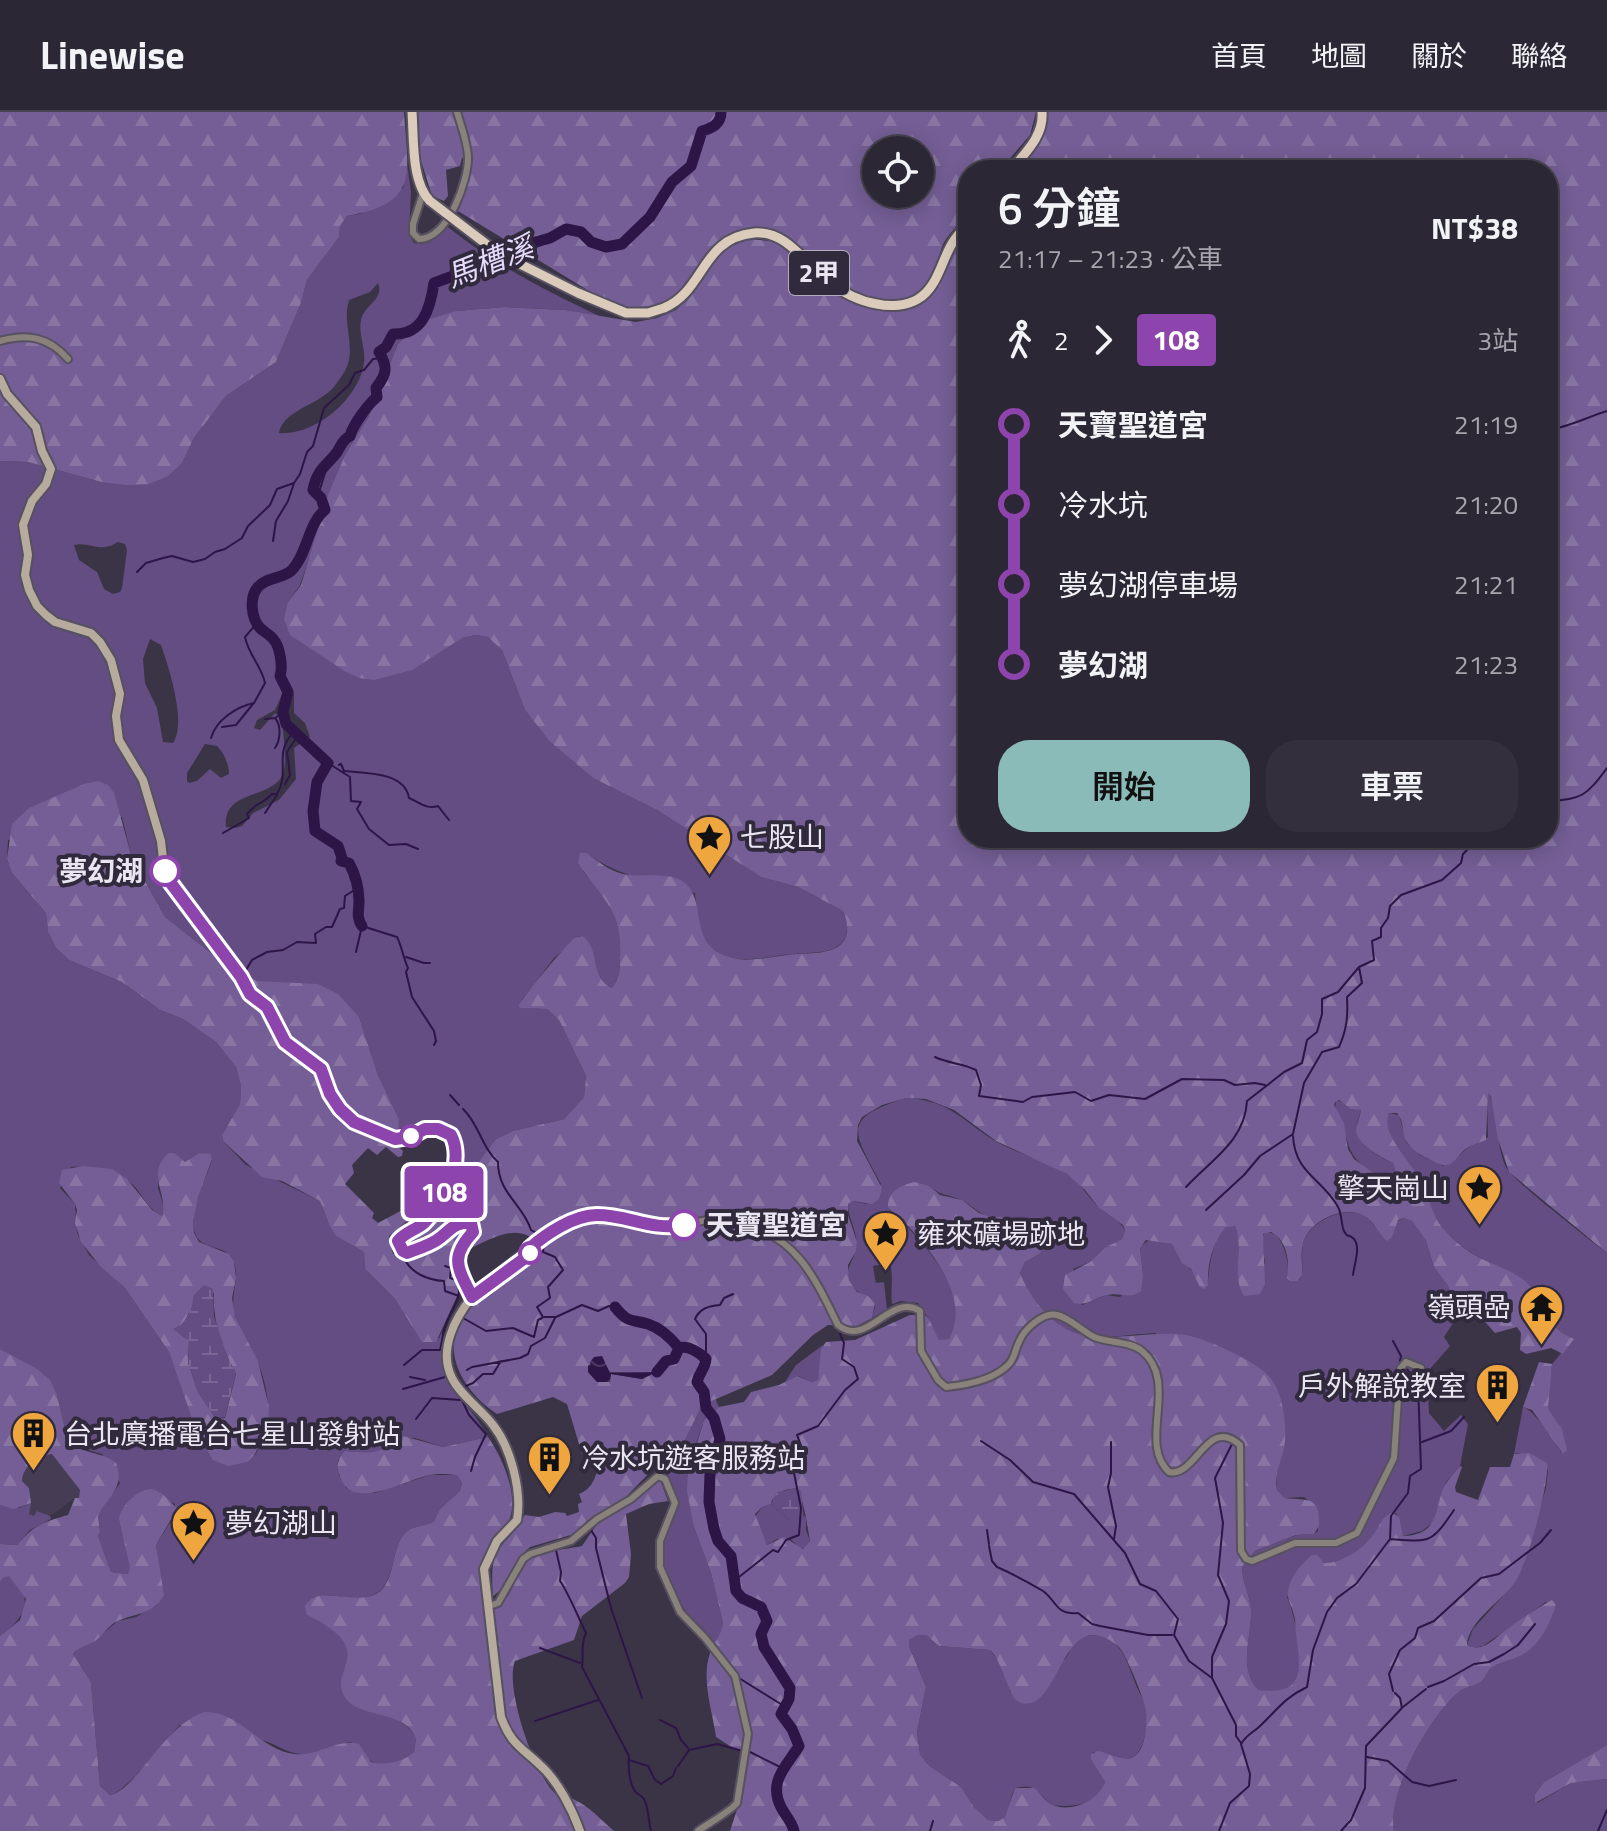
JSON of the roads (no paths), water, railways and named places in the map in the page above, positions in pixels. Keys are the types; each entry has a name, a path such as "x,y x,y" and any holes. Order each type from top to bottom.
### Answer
{"main road":[{"path":"412,112 418,176 426,197"},
{"path":"1018,160 1039,132 1043,122 1042,112"},
{"name":"2甲","path":"426,197 498,253 587,298 626,313 648,313 664,308 686,293 715,250 733,237 752,233 764,233 785,242 826,280 852,297 885,306 899,306 918,299 932,287 958,236"}],"street":[{"path":"426,197 413,224 413,233 419,239 431,237 445,222 456,205 466,175 468,152 457,112"},
{"path":"0,341 23,335 45,340 59,348 68,359"},
{"path":"0,379 7,394 36,427 42,451 51,469 46,484 32,501 23,525 28,555 25,575 29,590 46,615 55,622 91,633 111,660 120,694 116,716 119,740 147,790 161,841 164,868 170,882 241,977 250,994 267,1007 285,1042 321,1069 330,1094 354,1122 395,1139 410,1137 425,1129 438,1129 451,1135 456,1171 427,1220 402,1236 398,1244 407,1253 433,1242 450,1228 471,1223 473,1232 461,1245 457,1262 472,1297"},
{"path":"580,1831 565,1800 542,1767 516,1746 501,1717 484,1569 497,1541 517,1520 519,1488 496,1428 452,1378 448,1359 452,1327 472,1297 559,1228 597,1215 661,1228 718,1219 768,1231 796,1254 815,1280 838,1325 844,1330 858,1332 900,1308 914,1307 920,1311 921,1351 938,1380 946,1387 978,1382 1009,1365 1019,1339 1047,1315 1058,1315 1092,1336 1136,1348 1142,1351 1156,1374 1159,1416 1155,1439 1164,1468 1172,1473 1182,1472 1204,1445 1214,1440 1229,1438 1240,1445 1241,1551 1246,1559 1252,1561 1295,1543 1329,1545 1357,1533 1394,1458 1400,1369 1406,1362 1421,1368"},
{"path":"472,1297 487,1292 531,1254 530,1248"},
{"path":"517,1266 530,1253 530,1248"},
{"path":"472,1297 525,1258"},
{"path":"489,1606 498,1603 523,1559 571,1541 589,1524 631,1499 658,1476 665,1479 675,1503 660,1541 662,1575 680,1612 735,1676 748,1734 737,1803 698,1831"}],"water":[{"path":"602,1356 610,1373 657,1372 642,1379 611,1374 610,1382 597,1382 588,1372 588,1366 594,1357"}],"waterway":[{"name":"馬槽溪","path":"362,926 358,917 357,886 351,867 349,863 341,861 338,846 315,831 313,811 317,782 328,763 286,724 283,712 288,692 280,676 279,652 273,638 260,628 255,619 252,608 255,591 265,581 292,570 302,555 315,522 325,510 321,498 313,490 318,475 377,397 376,388 385,370 379,352 386,347 393,334 412,330 423,319 434,283 453,276 456,270 512,257 566,229 581,232 591,242 606,247 622,244 650,217 672,182 691,166 702,131 715,125 721,112"},
{"path":"137,572 146,563 172,556 193,562 205,559 242,538 248,526 270,505 277,489 294,483 300,474 307,452 313,446 324,408 349,385 355,373 364,370 373,359 383,358"},
{"path":"1558,428 1607,411"},
{"path":"321,498 320,489 325,473 322,467"},
{"path":"273,541 276,521 294,483"},
{"path":"211,738 228,715 254,703 265,683 245,637 257,623"},
{"path":"222,727 236,725 253,704"},
{"path":"275,748 280,733 275,718 283,713"},
{"path":"265,719 275,718"},
{"path":"223,833 249,818 247,814 253,808 272,794 277,794 281,786 284,746 295,731"},
{"path":"285,784 290,775 287,752 299,734"},
{"path":"328,763 350,777 351,801 361,802 357,809 369,829 389,845 406,844 418,849"},
{"path":"339,765 344,771 392,779 406,789 409,798 427,806 438,806 449,820"},
{"path":"1558,800 1583,794 1607,768"},
{"path":"265,813 277,795"},
{"path":"1186,1187 1233,1139 1245,1115 1247,1101 1284,1072 1302,1063 1307,1040 1317,1032 1322,999 1338,992 1359,967 1374,960 1372,941 1381,937 1381,928 1388,918 1390,906 1401,895 1442,880 1461,863 1463,854 1469,848"},
{"path":"241,972 252,960 267,952 283,950 297,942 316,943 315,934 332,927 340,909 344,908 345,896 356,889"},
{"path":"356,952 362,926 397,937 408,968 406,972 412,997 434,1031 434,1045"},
{"path":"406,957 430,963"},
{"path":"1206,1210 1260,1156 1293,1134 1304,1083 1322,1052 1339,1047 1342,1040 1347,997 1362,983 1359,967"},
{"path":"935,1057 976,1070 981,1085 979,1096 1023,1102 1032,1097 1075,1092 1091,1101 1109,1095 1145,1099 1182,1079 1265,1085"},
{"path":"450,1095 459,1105"},
{"path":"463,1109 498,1162 506,1191 531,1230 540,1235"},
{"path":"1293,1136 1304,1168 1332,1197 1344,1231 1356,1242 1353,1275"},
{"path":"544,1242 543,1252 555,1257 563,1270 548,1287 550,1298 537,1307 543,1317 556,1317 582,1305 598,1311 615,1307"},
{"path":"404,1258 415,1272 444,1281 445,1291 459,1296"},
{"path":"404,1365 422,1350 440,1350 460,1287 459,1281 450,1278 451,1268 445,1266"},
{"path":"706,1359 706,1334 695,1319 702,1310 720,1305 724,1298 733,1294"},
{"path":"615,1307 626,1318 661,1331 679,1348"},
{"path":"463,1318 486,1331 513,1328 534,1337 538,1320 542,1318"},
{"path":"467,1370 528,1354 531,1346 545,1338 555,1318"},
{"path":"734,1581 773,1550 778,1552 786,1540 799,1535 801,1508 793,1468 802,1448 797,1435 818,1426 845,1390 858,1379 854,1367 842,1359 844,1343 840,1334"},
{"path":"1393,1341 1401,1356 1400,1361"},
{"path":"657,1372 666,1361 674,1359 682,1347 706,1359 697,1382 704,1392 706,1408 714,1418 720,1439 710,1474 709,1502 714,1529 718,1541 731,1556 736,1591 742,1598 761,1607 767,1621 761,1634 764,1647 790,1688 789,1699 781,1714 799,1746 780,1775 776,1791 794,1831"},
{"path":"466,1386 483,1374 493,1374 501,1361"},
{"path":"1219,1831 1230,1803 1249,1786 1250,1774 1241,1744 1287,1700 1307,1687 1313,1650 1327,1612 1337,1598 1356,1584 1390,1539 1391,1516 1408,1493 1410,1476 1421,1469 1418,1383 1407,1369"},
{"path":"410,1377 425,1380"},
{"path":"403,1389 445,1377"},
{"path":"416,1419 432,1398 460,1400"},
{"path":"461,1398 469,1415 486,1434 471,1471"},
{"path":"1422,1442 1451,1431 1464,1417"},
{"path":"981,1441 1010,1460 1033,1482 1074,1494 1125,1553 1140,1584 1156,1591 1178,1619 1174,1635 1189,1661 1212,1678 1236,1725 1236,1736 1241,1743"},
{"path":"1111,1442 1108,1487 1116,1526 1114,1539"},
{"path":"1212,1677 1212,1657 1226,1624 1229,1601 1218,1575 1223,1523 1215,1478 1232,1444"},
{"path":"1390,1539 1414,1541 1428,1538 1440,1529 1454,1510"},
{"path":"591,1530 596,1538 611,1608 642,1698"},
{"path":"987,1530 989,1544"},
{"path":"1393,1691 1389,1674 1400,1650 1415,1638 1418,1628 1434,1621 1481,1578 1499,1574 1540,1543 1551,1530"},
{"path":"989,1546 992,1561 997,1567 1043,1591 1065,1612 1078,1613 1100,1626 1148,1635 1172,1635"},
{"path":"556,1550 560,1581 586,1633 582,1667 629,1756 631,1782 646,1803 651,1831"},
{"path":"1428,1687 1474,1664 1489,1662 1504,1654 1518,1645 1535,1624"},
{"path":"540,1648 580,1663"},
{"path":"739,1678 784,1706"},
{"path":"1403,1707 1426,1689"},
{"path":"1341,1831 1351,1820 1365,1788 1366,1746 1402,1708 1400,1698 1395,1693"},
{"path":"535,1721 598,1700"},
{"path":"660,1720 676,1728 688,1748"},
{"path":"678,1766 689,1750 717,1744 743,1751"},
{"path":"750,1752 782,1768"},
{"path":"1367,1757 1388,1761 1412,1782 1429,1786 1456,1780"},
{"path":"629,1760 648,1766 655,1780 661,1784 673,1776 676,1768"},
{"path":"1598,1831 1607,1810"},
{"path":"930,1831 933,1821"}],"place":[{"name":"夢幻湖","path":"165,871"},
{"name":"七股山","path":"709,876"},
{"name":"天寶聖道宮","path":"684,1225"},
{"name":"擎天崗山","path":"1480,1227"},
{"name":"雍來礦場跡地","path":"886,1273"},
{"name":"嶺頭喦","path":"1542,1346"},
{"name":"戶外解說教室","path":"1497,1425"},
{"name":"台北廣播電台七星山發射站","path":"33,1473"},
{"name":"冷水坑遊客服務站","path":"550,1497"},
{"name":"夢幻湖山","path":"194,1562"}]}
